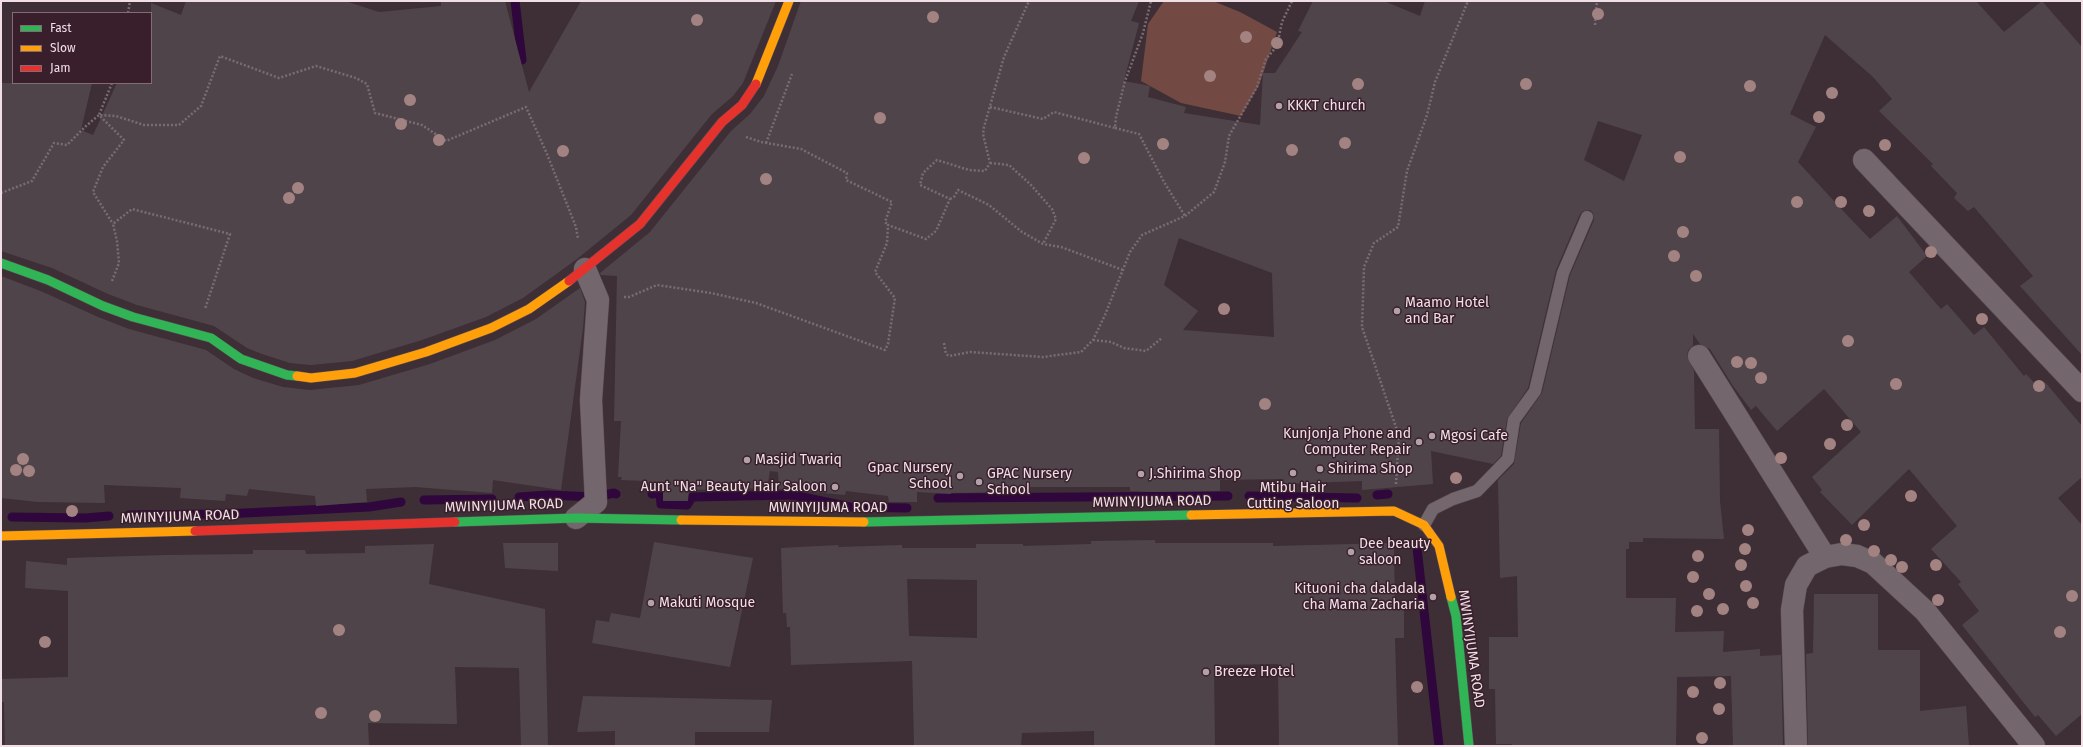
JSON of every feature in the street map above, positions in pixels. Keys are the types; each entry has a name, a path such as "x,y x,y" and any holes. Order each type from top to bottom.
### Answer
{"street":[{"path":"1,263 48,280 103,306 154,324 192,333 216,341 246,361 287,375 311,378 355,373 426,352 491,328 529,309 585,269 640,224 722,122 742,105 754,89 789,1"},
{"path":"1864,160 2082,391"},
{"path":"576,518 596,502 591,400 598,300 585,269"},
{"path":"1699,356 1825,557"},
{"name":"MWINYIJUMA ROAD","path":"1,536 48,536 576,518 819,523 1394,511 1424,525 1439,546 1456,616 1469,746"},
{"path":"1796,746 1792,610 1796,585 1807,566 1825,557 1842,554 1857,556 1873,563 1925,611 2034,746"}],"lane":[{"path":"1424,525 1432,509 1453,499 1477,491 1508,459 1514,420 1535,391 1563,273 1587,217"}],"path":[{"path":"128,12 130,1"},
{"path":"950,199 920,185 923,172 937,160 969,170 985,171 990,163 983,134 1004,58 1029,1"},
{"path":"1115,128 1116,117 1125,80 1139,46 1151,1"},
{"path":"944,344 946,354 949,356 970,352 1043,357 1081,352 1093,340 1105,315 1130,252 1142,235 1185,216 1214,192 1225,162 1229,136 1257,87 1266,59 1277,46 1282,22 1292,1"},
{"path":"1394,511 1399,436 1362,327 1364,267 1374,243 1398,227 1407,171 1427,116 1435,82 1468,1"},
{"path":"1595,25 1597,1"},
{"path":"99,115 116,116 144,125 179,125 201,106 220,56 279,78 316,66 356,78 368,84 375,113 422,125 446,141 526,107 547,154 576,227 585,269"},
{"path":"1,193 32,181 54,143 67,145 99,115 112,84"},
{"path":"990,107 1044,119 1054,112 1138,134 1164,182 1185,216"},
{"path":"99,115 124,140 103,167 93,192 113,224 117,241 119,263 103,306"},
{"path":"598,300 629,297 656,285 711,294 756,303 884,350 888,344 894,298 875,272 887,243 888,225 885,222 892,202 846,180 847,174 801,150 761,142 739,135 722,122"},
{"path":"990,163 1009,165 1030,184 1052,210 1056,219 1043,244"},
{"path":"888,225 926,239 936,231 950,199 954,197 958,190 989,205 1022,232 1043,244 1061,247 1123,270"},
{"path":"113,224 132,209 230,234 201,323 196,334 192,333"},
{"path":"1093,340 1111,342 1124,348 1146,351 1162,338"}],"shaded area":[{"path":"1164,1 1213,1 1240,12 1277,32 1259,85 1241,116 1181,103 1141,81 1148,24"}],"building":[{"path":"186,1 345,1 379,12 441,6 441,1 505,1 529,92 581,1 776,1 743,83 733,96 712,114 631,215 577,259 523,298 486,317 422,340 352,361 311,365 290,363 262,354 247,348 214,326 137,305 108,294 52,268 1,251 1,83 92,84 81,130 93,135 117,84 152,84 151,3 181,15"},
{"path":"801,1 1139,1 1131,21 1139,23 1124,81 1150,86 1148,97 1186,107 1184,113 1260,125 1263,73 1275,73 1302,32 1298,31 1313,1 1384,1 1420,16 1425,1 1976,1 2004,32 2042,1 2082,47 2082,355 2020,286 2033,276 1974,207 1968,211 1954,198 1957,193 1931,166 1933,164 1879,111 1892,99 1873,77 1825,35 1790,114 1816,127 1798,162 1846,214 1870,239 1897,216 1927,256 1909,272 1941,309 1947,304 1974,335 1984,327 2024,376 2026,374 2039,388 2045,382 2082,426 2082,477 2058,498 2082,525 2082,714 2056,736 2038,715 2035,717 1962,625 1979,611 1958,584 1961,582 1931,549 1957,526 1909,469 1852,525 1820,492 1822,490 1812,477 1861,432 1824,389 1777,431 1756,406 1751,410 1733,386 1710,349 1700,344 1693,334 1693,345 1688,350 1687,356 1694,371 1695,429 1719,429 1720,501 1724,539 1643,538 1643,542 1629,542 1629,549 1626,549 1626,598 1676,598 1675,632 1724,631 1723,652 1760,649 1760,656 1781,655 1783,746 1733,746 1731,676 1677,677 1676,746 1512,746 1512,744 1496,744 1495,689 1489,689 1489,637 1518,637 1517,576 1500,578 1498,480 1514,464 1521,423 1542,393 1570,275 1594,220 1593,213 1590,210 1583,211 1580,214 1556,270 1528,388 1507,419 1501,456 1493,464 1431,451 1433,484 1362,490 1362,481 1282,484 1282,479 1220,480 1220,491 1130,491 1130,487 1007,487 1007,492 951,494 917,492 917,502 889,502 888,496 846,491 845,495 779,489 778,472 770,471 767,488 689,490 688,501 663,501 663,492 646,492 646,481 621,480 622,477 618,477 621,421 614,421 617,276 601,275 600,273 650,232 731,131 750,114 764,96 778,66","holes":["1598,121 1642,135 1624,181 1584,160","1179,238 1272,273 1274,337 1183,330 1198,311 1164,285"]},
{"path":"1,276 43,292 98,317 129,329 206,350 234,369 253,378 283,387 310,390 359,385 430,364 495,340 536,319 580,288 585,302 583,328 561,490 493,480 492,493 415,487 366,489 367,502 316,506 315,496 249,489 247,496 226,494 225,501 180,498 181,488 104,485 105,503 38,502 1,498"},
{"path":"1155,540 1155,543 1273,543 1273,546 1394,543 1395,610 1404,610 1404,638 1395,638 1398,746 1279,746 1278,664 1214,665 1215,746 1094,746 1094,731 1022,733 1021,746 914,746 912,661 791,665 790,627 787,627 786,613 783,613 781,548 839,545 838,547 902,545 902,548 976,548 976,544 1023,544 1023,546 1091,544 1091,541","holes":["907,579 977,580 977,638 909,636"]},
{"path":"654,542 753,558 730,667 592,643 596,620 609,622 611,613 640,618"},
{"path":"503,543 558,543 558,571 505,568"},
{"path":"434,544 429,584 545,609 548,746 521,746 519,668 455,667 457,724 368,723 369,746 5,746 4,702 1,702 1,679 68,677 68,591 25,588 26,561 67,565 67,558 253,554 253,550 305,550 306,554 365,553 365,546"},
{"path":"1814,594 1878,594 1878,650 1920,650 1920,711 1966,706 1969,746 1808,746 1806,654 1813,653"},
{"path":"583,696 772,700 769,732 695,732 695,745 615,746 615,731 577,732"}],"waterway":[{"path":"515,1 522,60"},
{"path":"519,497 548,495 596,497 614,493 616,494"},
{"path":"652,494 660,493 661,504 687,505 692,497 793,495 850,507 907,508"},
{"path":"1377,495 1388,494"},
{"path":"938,498 1228,496"},
{"path":"1249,496 1357,498"},
{"path":"424,500 492,499"},
{"path":"129,515 224,514 369,507 401,502"},
{"path":"12,517 85,518 109,516"},
{"path":"1417,548 1439,746"}],"traffic: fast":[{"path":"1,263 48,280 103,306 133,317 211,338 241,359 287,375 297,376"},
{"path":"864,522 1191,515"},
{"path":"455,522 576,518 681,520"},
{"path":"1451,597 1456,616 1469,746"}],"traffic: slow":[{"path":"756,84 789,1"},
{"path":"297,376 311,378 355,373 426,352 491,328 529,309 569,281"},
{"path":"1191,515 1394,511 1424,525 1439,546 1451,597"},
{"path":"681,520 864,522"},
{"path":"1,536 195,531"}],"traffic: jam":[{"path":"569,281 640,224 722,122 742,105 756,84"},
{"path":"195,531 455,522"}],"place":[{"name":"KKKT church","path":"1279,106"},
{"name":"Maamo Hotel and Bar","path":"1397,311"},
{"name":"Mgosi Cafe","path":"1432,436"},
{"name":"Kunjonja Phone and Computer Repair","path":"1419,442"},
{"name":"Masjid Twariq","path":"747,460"},
{"name":"Shirima Shop","path":"1320,469"},
{"name":"Mtibu Hair Cutting Saloon","path":"1293,473"},
{"name":"J.Shirima Shop","path":"1141,474"},
{"name":"Gpac Nursery School","path":"960,476"},
{"name":"GPAC Nursery School","path":"979,482"},
{"name":"Aunt \"Na\" Beauty Hair Saloon","path":"835,487"},
{"name":"Dee beauty saloon","path":"1351,552"},
{"name":"Kituoni cha daladala cha Mama Zacharia","path":"1433,597"},
{"name":"Makuti Mosque","path":"651,603"},
{"name":"Breeze Hotel","path":"1206,672"}]}
